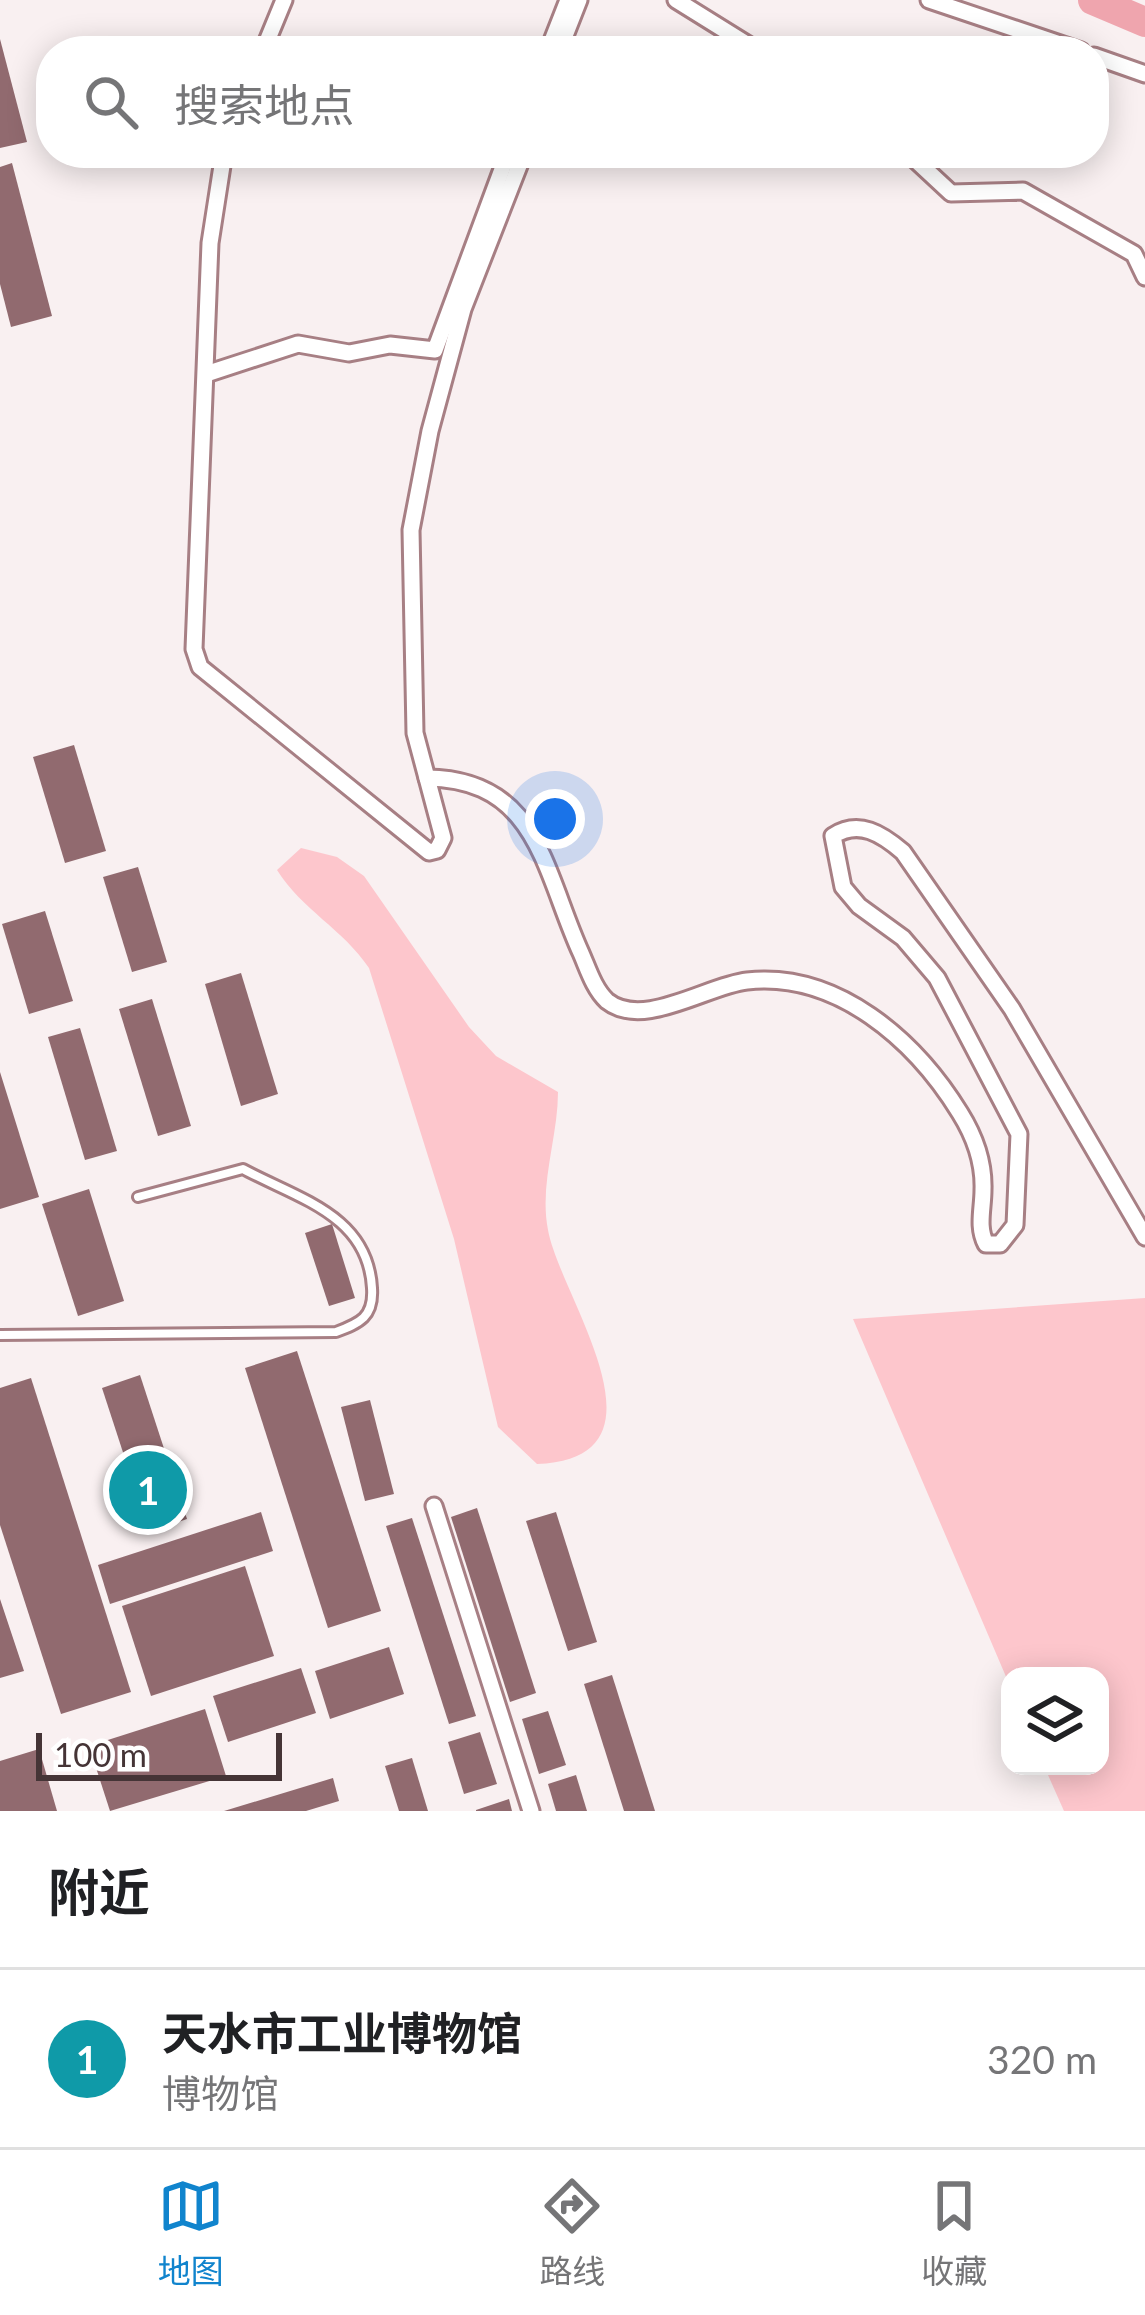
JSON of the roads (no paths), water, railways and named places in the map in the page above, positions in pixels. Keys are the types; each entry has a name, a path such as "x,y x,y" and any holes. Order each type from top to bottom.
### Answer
{"street":[{"path":"269,36 284,0"},
{"path":"554,36 568,0"},
{"path":"565,36 578,0"},
{"path":"676,0 734,36"},
{"path":"929,0 1037,36"},
{"path":"1109,61 1145,74"},
{"path":"222,168 210,242 194,649 200,668 429,852 443,838 415,733 411,530 430,431 463,309 518,168"},
{"path":"206,374 298,344 349,353 390,345 435,350 502,168"},
{"path":"924,168 951,194 1023,191 1134,254 1145,278"},
{"path":"427,778 476,784 523,820 550,868 597,988 615,1005 640,1011 745,981 784,980 809,982 872,1016 962,1116 983,1168 980,1233 986,1244 1000,1244 1016,1225 1018,1133 937,978 903,938 850,897 835,862 833,836 844,829 883,834 903,852 1012,1009 1145,1237"},
{"path":"434,1506 531,1811"}],"lane":[{"path":"0,1335 336,1332 362,1322 371,1308 368,1259 358,1235 243,1169 138,1197"}],"waterway":[{"path":"1093,0 1145,22"}],"place":[{"name":"天水市工业博物馆","path":"148,1490"}]}
